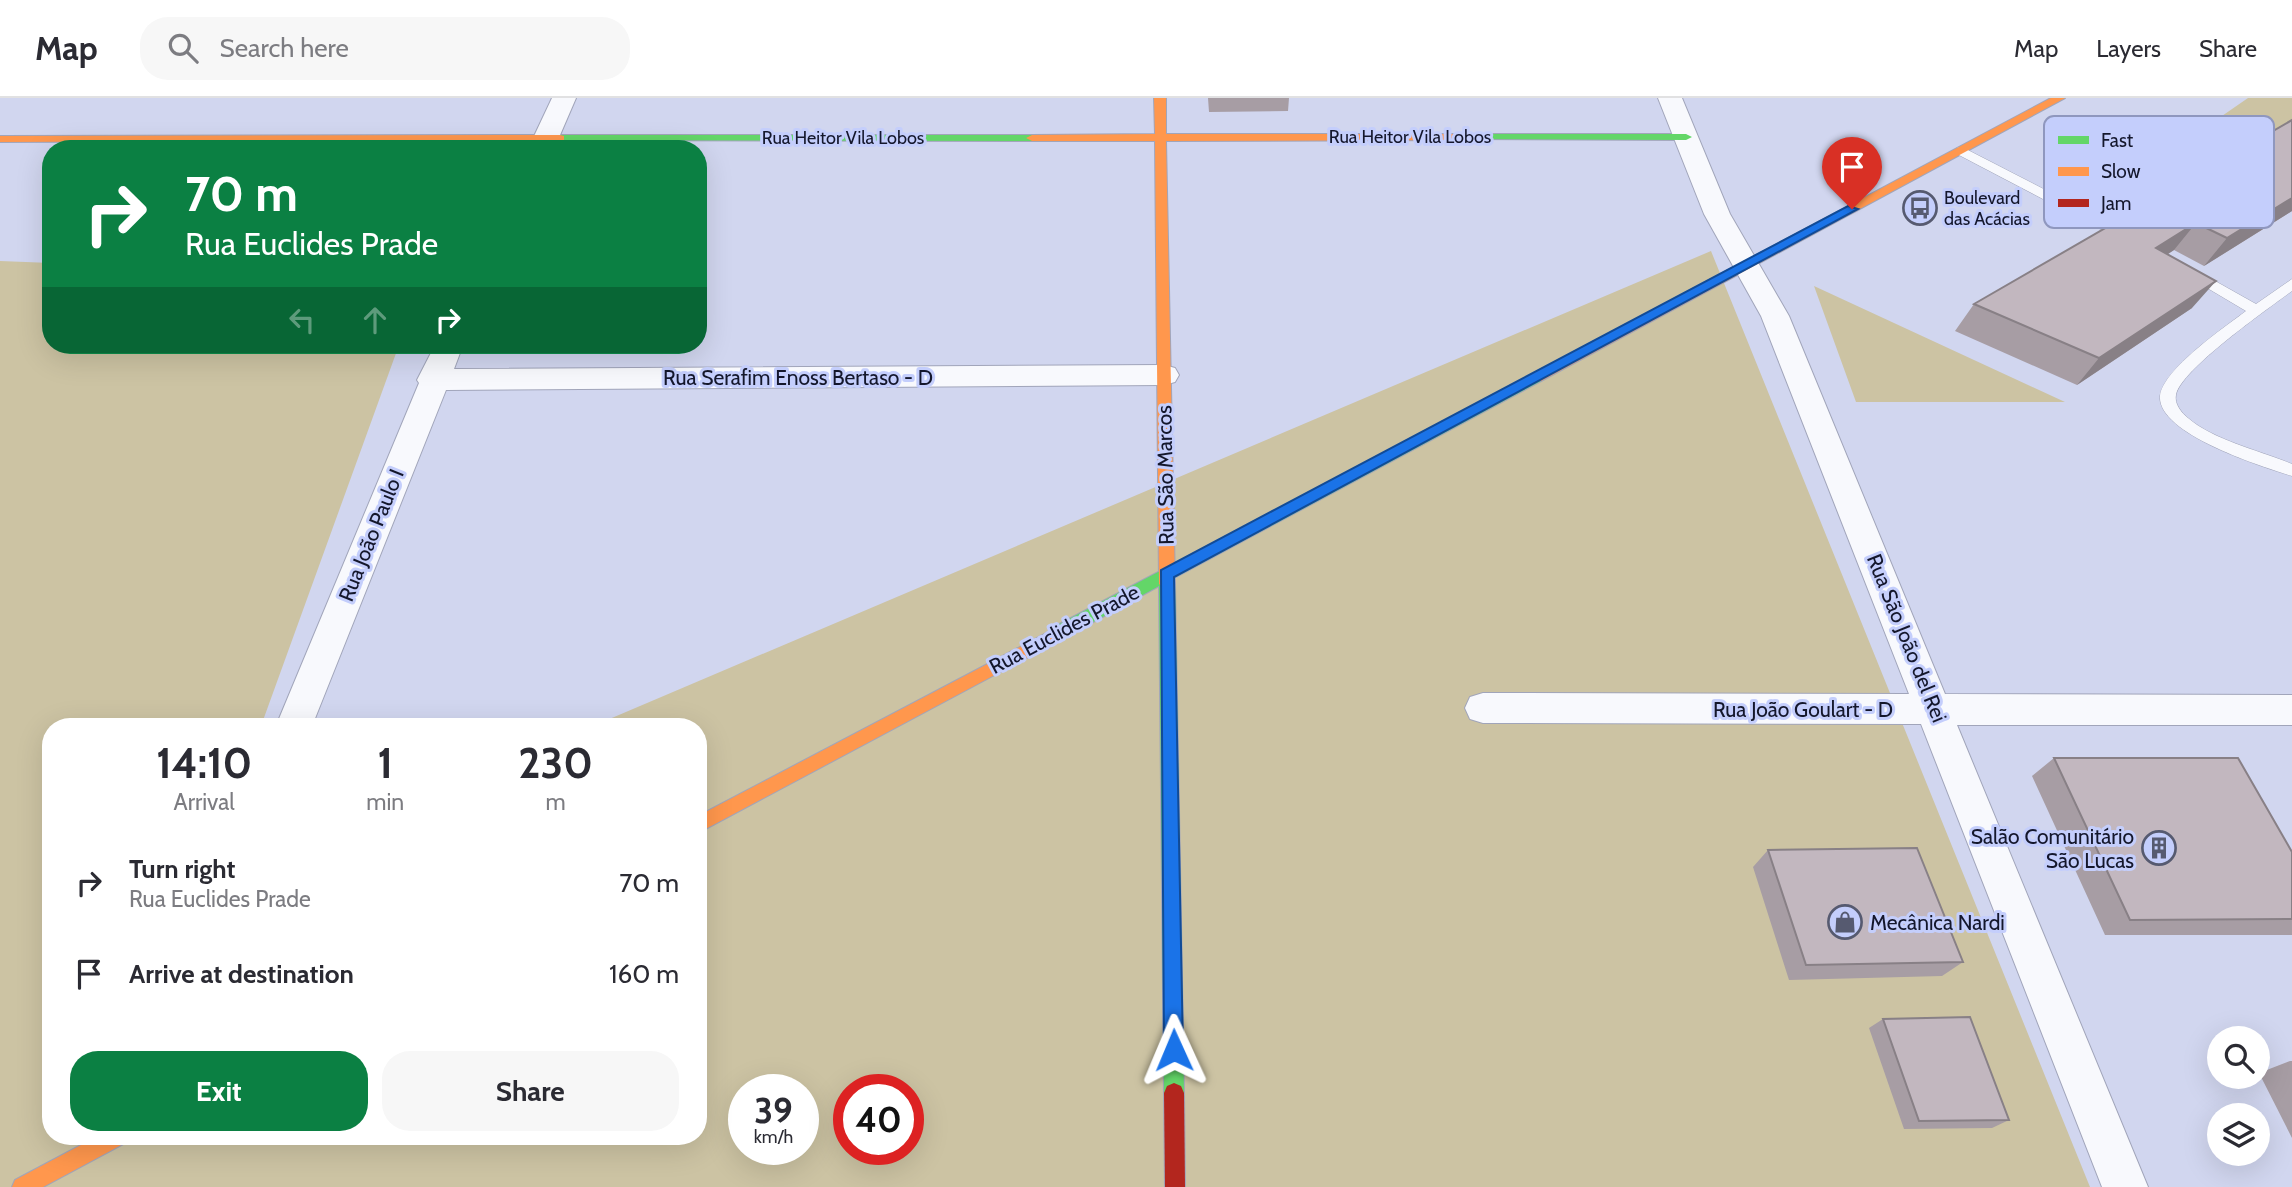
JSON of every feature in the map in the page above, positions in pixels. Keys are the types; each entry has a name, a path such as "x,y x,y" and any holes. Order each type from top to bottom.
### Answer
{"street":[{"path":"545,140 565,98"},
{"name":"Rua São Marcos","path":"1160,98 1175,1187"},
{"name":"Rua São João del Rei","path":"1670,98 1717,214 1776,316 1936,709 2125,1187"},
{"name":"Rua Euclides Prade","path":"707,820 2059,98"},
{"name":"Rua Heitor Vila Lobos","path":"707,142 1686,137"},
{"name":"Rua Heitor Vila Lobos","path":"0,139 109,140"},
{"name":"Rua João Paulo I","path":"297,718 445,354"},
{"name":"Rua Serafim Enoss Bertaso - D","path":"432,380 1164,375"},
{"name":"Rua João Goulart - D","path":"1483,708 2292,709"},
{"path":"22,1187 101,1145"}],"lane":[{"path":"1962,151 2044,194"},
{"path":"2109,228 2141,245"},
{"path":"2176,264 2256,310"},
{"path":"2292,284 2256,310 2178,375 2168,394 2172,410 2186,425 2292,470"}],"shaded area":[{"path":"2248,98 2292,98 2292,143 2274,137 2274,116 2222,116"},
{"path":"1711,251 2090,1187 0,1187 0,261 42,263 42,354 396,354 264,718 42,718 42,1145 707,1145 707,718 612,718"},
{"path":"1814,286 2065,402 1856,402"}],"building":[{"path":"2292,120 2292,198 2274,209 2274,130"},
{"path":"2105,228 2188,228 2156,248 2216,281 2099,358 1974,304"},
{"path":"2206,228 2243,228 2227,238"},
{"name":"Salão Comunitário São Lucas","path":"2054,758 2238,758 2292,852 2292,919 2130,920"},
{"name":"Mecânica Nardi","path":"1917,848 1963,962 1806,965 1768,850"},
{"path":"1970,1017 2009,1120 1919,1121 1883,1019"}],"traffic: fast":[{"path":"1472,137 1686,137"},
{"path":"560,138 1032,138"},
{"path":"1056,634 1536,378"},
{"path":"1167,584 1174,1093"}],"traffic: slow":[{"path":"1160,98 1167,584"},
{"path":"1536,378 2059,98"},
{"path":"1032,138 1472,137"},
{"path":"0,139 560,138"},
{"path":"707,820 1056,634"},
{"path":"22,1187 101,1145"}],"traffic: jam":[{"path":"1174,1093 1175,1187"}],"place":[{"name":"Boulevard das Acácias","path":"1920,208"},
{"name":"Salão Comunitário São Lucas","path":"2159,848"},
{"name":"Mecânica Nardi","path":"1845,922"}],"route":[{"path":"1174,1050 1166,574 1852,209"}]}
